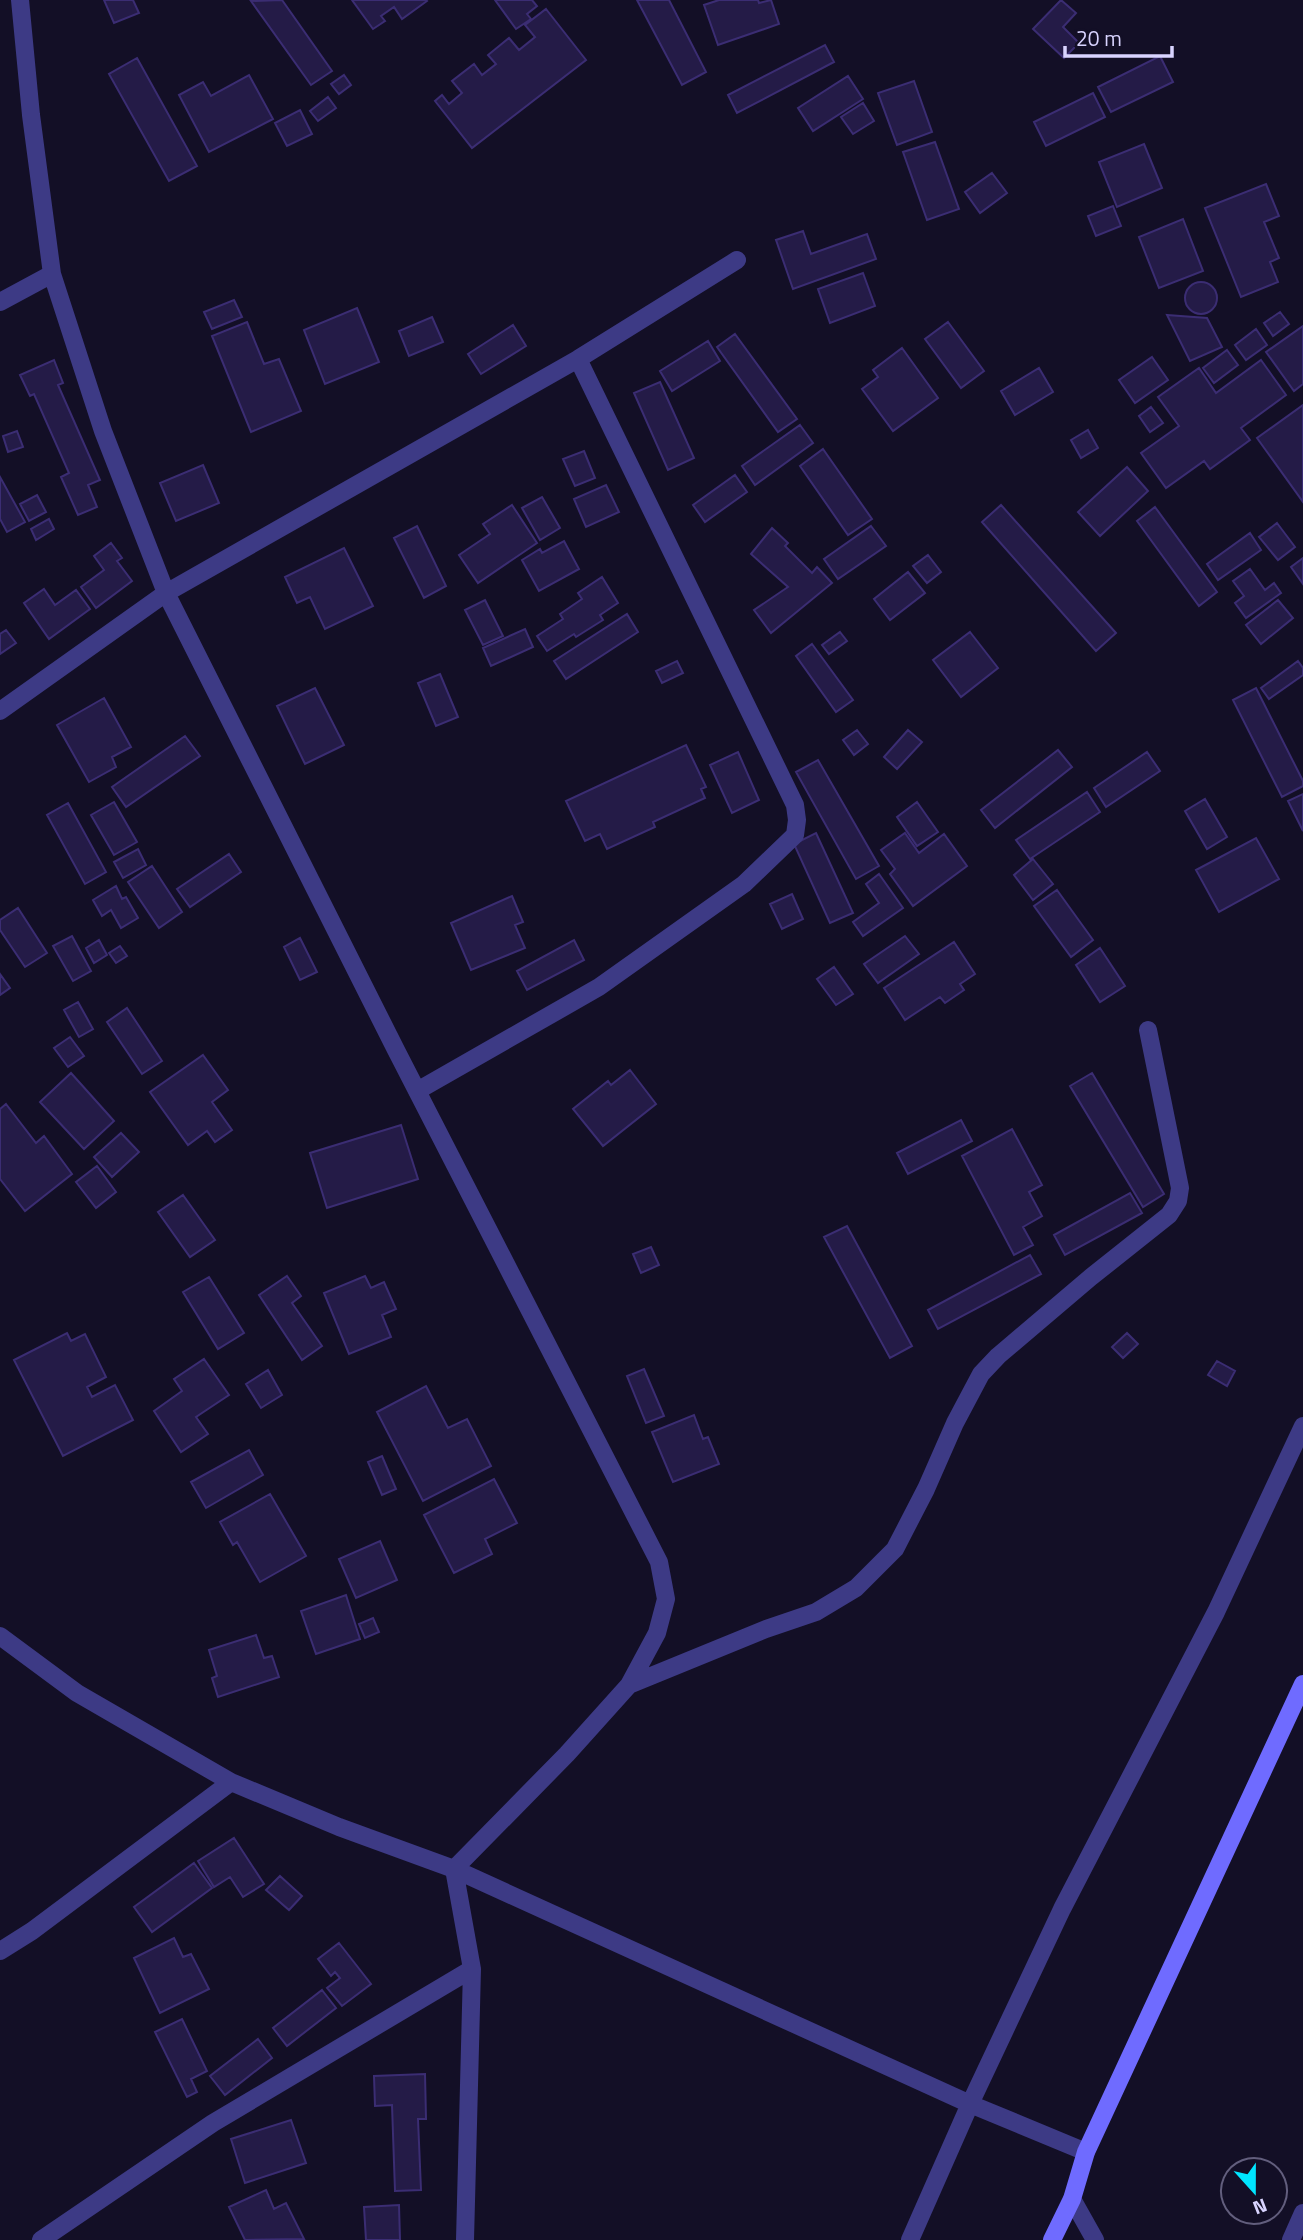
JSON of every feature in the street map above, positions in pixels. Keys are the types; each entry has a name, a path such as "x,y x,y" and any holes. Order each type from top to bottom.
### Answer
{"main road":[{"path":"1052,2240 1072,2199 1086,2152 1303,1684"}],"street":[{"path":"20,0 31,115 52,274 103,431 166,593 417,1091 659,1562 666,1599 657,1633 629,1685 567,1754 454,1869"},
{"path":"0,711 166,593 578,359 737,260"},
{"path":"0,302 52,274"},
{"path":"417,1091 600,987 744,884 795,835 795,805 578,359"},
{"path":"629,1685 766,1629 816,1612 856,1588 895,1549 981,1374 998,1356 1091,1277 1169,1215 1178,1201 1180,1188 1147,1030"},
{"path":"910,2240 970,2104 1062,1909 1216,1612 1303,1426"},
{"path":"0,1636 77,1693 231,1782 339,1827 454,1869 970,2104 1086,2152"},
{"path":"0,1951 32,1931 231,1782"},
{"path":"454,1869 472,1969 465,2240"},
{"path":"41,2240 213,2123 472,1969"},
{"path":"1072,2199 1096,2240"},
{"path":"1291,2240 1303,2214"}],"building":[{"path":"104,0 133,0 139,13 114,23"},
{"path":"282,0 332,71 311,85 251,1"},
{"path":"352,0 427,1 402,19 394,7 381,16 385,21 373,29"},
{"path":"495,0 532,0 537,6 527,14 531,19 516,29"},
{"path":"637,0 669,0 706,72 682,85"},
{"path":"719,0 758,0 759,3 771,0 779,24 718,45 704,5"},
{"path":"1061,0 1076,13 1063,27 1079,43 1064,58 1033,29"},
{"path":"546,9 586,60 472,148 435,101 442,95 449,104 462,93 452,81 474,64 482,75 496,64 488,55 509,38 519,50 535,37 525,25"},
{"path":"825,45 834,62 737,113 728,95"},
{"path":"1160,56 1173,82 1111,112 1098,87"},
{"path":"137,58 197,166 169,181 109,74"},
{"path":"249,75 273,119 209,152 179,95 203,82 211,96"},
{"path":"344,75 351,85 339,94 331,84"},
{"path":"848,76 863,99 813,131 798,108"},
{"path":"914,81 932,132 897,145 878,93"},
{"path":"1093,93 1105,117 1046,146 1034,122"},
{"path":"328,97 336,108 318,121 310,111"},
{"path":"863,103 874,121 853,134 841,117"},
{"path":"300,110 312,134 287,146 275,123"},
{"path":"935,142 959,209 927,220 903,152"},
{"path":"1144,144 1162,188 1117,207 1099,162"},
{"path":"992,173 1007,193 980,213 965,192"},
{"path":"1266,184 1279,216 1264,222 1279,258 1270,262 1278,282 1241,297 1205,208"},
{"path":"1113,206 1121,226 1096,236 1088,216"},
{"path":"1183,219 1203,271 1159,288 1139,237"},
{"path":"803,231 811,254 867,234 876,259 793,289 776,240"},
{"path":"863,273 875,306 830,323 818,289"},
{"path":"1201,282 1212,287 1217,298 1212,309 1201,314 1190,309 1185,298 1190,287"},
{"path":"234,300 242,317 212,329 204,312"},
{"path":"357,308 379,362 325,384 304,330"},
{"path":"1280,312 1289,324 1273,336 1264,323"},
{"path":"1167,315 1207,318 1222,347 1190,361"},
{"path":"432,317 443,342 409,356 399,331"},
{"path":"247,322 264,364 279,359 301,411 251,432 212,336"},
{"path":"948,322 984,371 961,388 925,339"},
{"path":"513,325 526,346 481,374 468,354"},
{"path":"1303,326 1303,384 1294,391 1266,352"},
{"path":"1256,329 1267,345 1246,360 1235,345"},
{"path":"735,334 797,419 778,432 717,347"},
{"path":"708,341 720,361 672,391 660,371"},
{"path":"902,348 938,398 893,431 862,389 878,377 873,370"},
{"path":"1227,350 1238,365 1214,383 1203,368"},
{"path":"1152,357 1168,380 1135,403 1119,380"},
{"path":"54,360 63,383 58,385 100,480 88,485 97,507 78,515 61,477 69,473 34,394 30,396 20,375"},
{"path":"1261,360 1286,395 1241,428 1250,440 1210,469 1204,461 1166,488 1141,453 1179,426 1158,397 1199,368 1216,393"},
{"path":"1039,368 1053,392 1015,415 1001,391"},
{"path":"660,382 694,458 668,470 634,393"},
{"path":"1303,405 1303,502 1257,438"},
{"path":"1151,407 1163,423 1150,432 1139,416"},
{"path":"800,425 813,443 755,485 742,466"},
{"path":"1088,430 1098,448 1081,458 1071,440"},
{"path":"17,431 23,447 8,452 3,436"},
{"path":"823,449 872,519 848,535 800,466"},
{"path":"584,451 595,478 575,486 563,459"},
{"path":"203,465 219,503 176,521 160,483"},
{"path":"1127,467 1148,491 1100,536 1078,512"},
{"path":"735,475 747,492 705,522 693,505"},
{"path":"0,477 25,522 7,532 0,519"},
{"path":"606,485 619,512 586,527 574,499"},
{"path":"37,495 46,512 29,521 20,504"},
{"path":"542,497 560,528 540,540 522,508"},
{"path":"512,505 537,543 478,583 459,555 490,534 483,524"},
{"path":"1001,505 1116,633 1096,651 982,522"},
{"path":"1155,507 1217,592 1199,606 1137,521"},
{"path":"49,519 54,529 36,540 31,529"},
{"path":"1277,523 1295,547 1278,560 1259,537"},
{"path":"417,526 446,586 424,598 394,538"},
{"path":"871,526 886,546 838,579 824,559"},
{"path":"772,528 788,543 785,546 812,573 817,567 832,583 771,633 754,610 788,587 751,554"},
{"path":"1250,533 1261,550 1218,580 1207,564"},
{"path":"564,541 579,569 539,591 522,560 540,549 542,553"},
{"path":"111,543 122,558 117,561 132,581 96,608 81,587 104,570 94,556"},
{"path":"344,548 373,606 325,629 310,597 297,603 285,577"},
{"path":"928,555 941,572 927,583 913,566"},
{"path":"1303,558 1303,584 1291,567"},
{"path":"1250,569 1265,590 1274,583 1281,593 1246,618 1235,603 1244,596 1233,581"},
{"path":"908,572 925,593 890,620 874,599"},
{"path":"602,577 618,603 600,615 603,620 547,651 537,636 563,619 560,614 582,599 578,593"},
{"path":"44,589 55,605 76,590 90,609 49,639 24,603"},
{"path":"485,600 503,636 483,645 465,610"},
{"path":"1278,600 1293,618 1261,644 1246,625"},
{"path":"627,614 638,632 566,679 554,661"},
{"path":"525,629 533,647 491,666 483,648"},
{"path":"6,630 16,643 0,654 0,634"},
{"path":"840,632 847,641 829,654 822,645"},
{"path":"970,632 998,668 961,697 933,660"},
{"path":"812,644 853,700 836,712 796,656"},
{"path":"677,661 683,673 662,683 656,671"},
{"path":"1298,661 1303,668 1303,675 1269,699 1261,688"},
{"path":"440,674 458,717 436,726 418,683"},
{"path":"315,688 344,745 305,764 277,706"},
{"path":"1256,688 1303,781 1303,786 1282,797 1233,700"},
{"path":"104,698 131,747 112,757 116,767 89,782 57,725"},
{"path":"857,730 868,744 854,755 843,740"},
{"path":"908,730 922,742 897,769 884,757"},
{"path":"185,736 200,756 126,807 112,787"},
{"path":"686,745 706,787 701,789 705,798 653,822 655,827 607,849 600,834 585,841 566,801"},
{"path":"1058,750 1072,767 995,828 981,810"},
{"path":"738,752 759,800 732,813 710,765"},
{"path":"1147,752 1160,771 1106,807 1094,788"},
{"path":"818,760 879,866 856,879 796,772"},
{"path":"1087,792 1100,812 1030,859 1016,840"},
{"path":"1303,794 1303,831 1288,801"},
{"path":"1205,799 1227,837 1207,849 1185,811"},
{"path":"114,802 137,842 114,855 91,815"},
{"path":"917,802 938,832 917,846 897,817"},
{"path":"68,803 106,872 85,884 47,815"},
{"path":"816,833 853,913 830,923 794,844"},
{"path":"905,833 919,853 944,834 967,866 913,906 890,874 895,869 881,850"},
{"path":"1256,838 1279,879 1219,912 1196,870"},
{"path":"138,849 146,865 123,878 114,862"},
{"path":"229,854 241,872 190,907 177,889"},
{"path":"1033,859 1053,884 1033,900 1014,875"},
{"path":"152,866 182,912 159,928 128,882"},
{"path":"879,874 903,908 863,936 853,922 879,903 866,884"},
{"path":"116,886 122,899 126,897 138,918 121,928 111,910 102,916 93,900"},
{"path":"1057,890 1093,940 1071,957 1034,906"},
{"path":"792,894 803,919 782,929 770,904"},
{"path":"512,896 523,922 515,925 525,948 471,970 451,923"},
{"path":"18,908 47,953 25,967 0,930 0,920"},
{"path":"72,936 91,971 73,981 53,946"},
{"path":"905,936 919,954 878,983 864,964"},
{"path":"300,938 317,972 300,980 284,947"},
{"path":"99,940 107,955 94,963 86,948"},
{"path":"574,940 584,960 527,990 517,971"},
{"path":"954,942 975,974 960,984 964,990 945,1003 940,997 905,1020 884,988"},
{"path":"120,946 127,956 116,963 109,953"},
{"path":"1100,948 1125,986 1100,1002 1076,965"},
{"path":"834,967 853,994 836,1005 817,979"},
{"path":"0,974 10,988 0,995"},
{"path":"78,1002 93,1029 79,1037 64,1010"},
{"path":"127,1008 162,1061 142,1074 107,1022"},
{"path":"70,1037 84,1056 68,1067 54,1048"},
{"path":"203,1055 228,1090 212,1102 232,1130 215,1142 207,1131 188,1145 150,1092"},
{"path":"630,1070 656,1104 603,1146 573,1109 608,1081 611,1085"},
{"path":"71,1073 114,1121 84,1149 40,1102"},
{"path":"1092,1073 1164,1194 1143,1207 1070,1086"},
{"path":"6,1104 36,1143 44,1136 72,1174 25,1211 0,1179 0,1109"},
{"path":"961,1120 972,1141 908,1174 897,1153"},
{"path":"401,1125 418,1179 327,1208 310,1153"},
{"path":"1012,1129 1042,1185 1029,1192 1042,1216 1023,1227 1033,1245 1014,1255 962,1156"},
{"path":"121,1133 139,1152 112,1177 94,1157"},
{"path":"97,1166 116,1192 96,1208 76,1182"},
{"path":"1130,1193 1142,1213 1065,1255 1054,1235"},
{"path":"183,1195 215,1240 190,1257 158,1212"},
{"path":"847,1226 912,1346 890,1358 824,1237"},
{"path":"651,1247 659,1265 641,1273 633,1254"},
{"path":"1030,1255 1041,1274 938,1329 928,1310"},
{"path":"287,1276 301,1296 292,1303 322,1346 302,1360 259,1295"},
{"path":"365,1276 371,1288 384,1282 396,1309 382,1315 391,1337 349,1354 324,1293"},
{"path":"209,1277 244,1333 218,1349 183,1292"},
{"path":"67,1333 71,1341 85,1334 106,1377 87,1387 92,1397 115,1385 133,1420 63,1456 14,1360"},
{"path":"1127,1333 1138,1344 1123,1358 1112,1347"},
{"path":"204,1359 229,1395 196,1417 208,1434 181,1452 154,1411 182,1391 174,1379"},
{"path":"1217,1361 1235,1371 1227,1386 1208,1375"},
{"path":"644,1369 664,1416 646,1423 627,1376"},
{"path":"268,1370 282,1395 261,1408 246,1384"},
{"path":"426,1386 448,1428 467,1419 491,1466 423,1501 377,1412"},
{"path":"694,1415 703,1439 708,1437 719,1464 673,1482 652,1432"},
{"path":"249,1450 263,1475 206,1508 191,1482"},
{"path":"382,1456 396,1489 382,1495 368,1462"},
{"path":"494,1479 517,1523 485,1539 492,1554 454,1573 424,1515"},
{"path":"270,1494 306,1556 260,1582 237,1542 233,1545 220,1522"},
{"path":"380,1541 397,1580 356,1598 339,1559"},
{"path":"346,1595 360,1639 316,1654 301,1611"},
{"path":"373,1618 379,1632 365,1638 359,1624"},
{"path":"256,1635 264,1658 272,1656 279,1677 218,1697 212,1678 217,1676 209,1650"},
{"path":"234,1838 264,1884 243,1897 230,1877 214,1887 198,1861"},
{"path":"194,1863 212,1888 152,1932 134,1907"},
{"path":"280,1876 302,1896 289,1910 266,1890"},
{"path":"174,1938 183,1957 191,1954 209,1989 160,2013 134,1958"},
{"path":"339,1943 371,1984 342,2006 327,1988 340,1978 335,1972 331,1976 318,1959"},
{"path":"322,1990 336,2008 287,2046 273,2028"},
{"path":"182,2019 207,2071 191,2079 197,2092 187,2097 155,2032"},
{"path":"258,2039 272,2058 225,2095 210,2076"},
{"path":"425,2074 426,2119 418,2119 421,2190 395,2191 392,2105 375,2106 374,2076"},
{"path":"291,2120 306,2163 245,2183 231,2139"},
{"path":"266,2190 274,2209 286,2203 304,2239 245,2240 229,2207"},
{"path":"399,2205 400,2240 366,2240 364,2207"}]}
